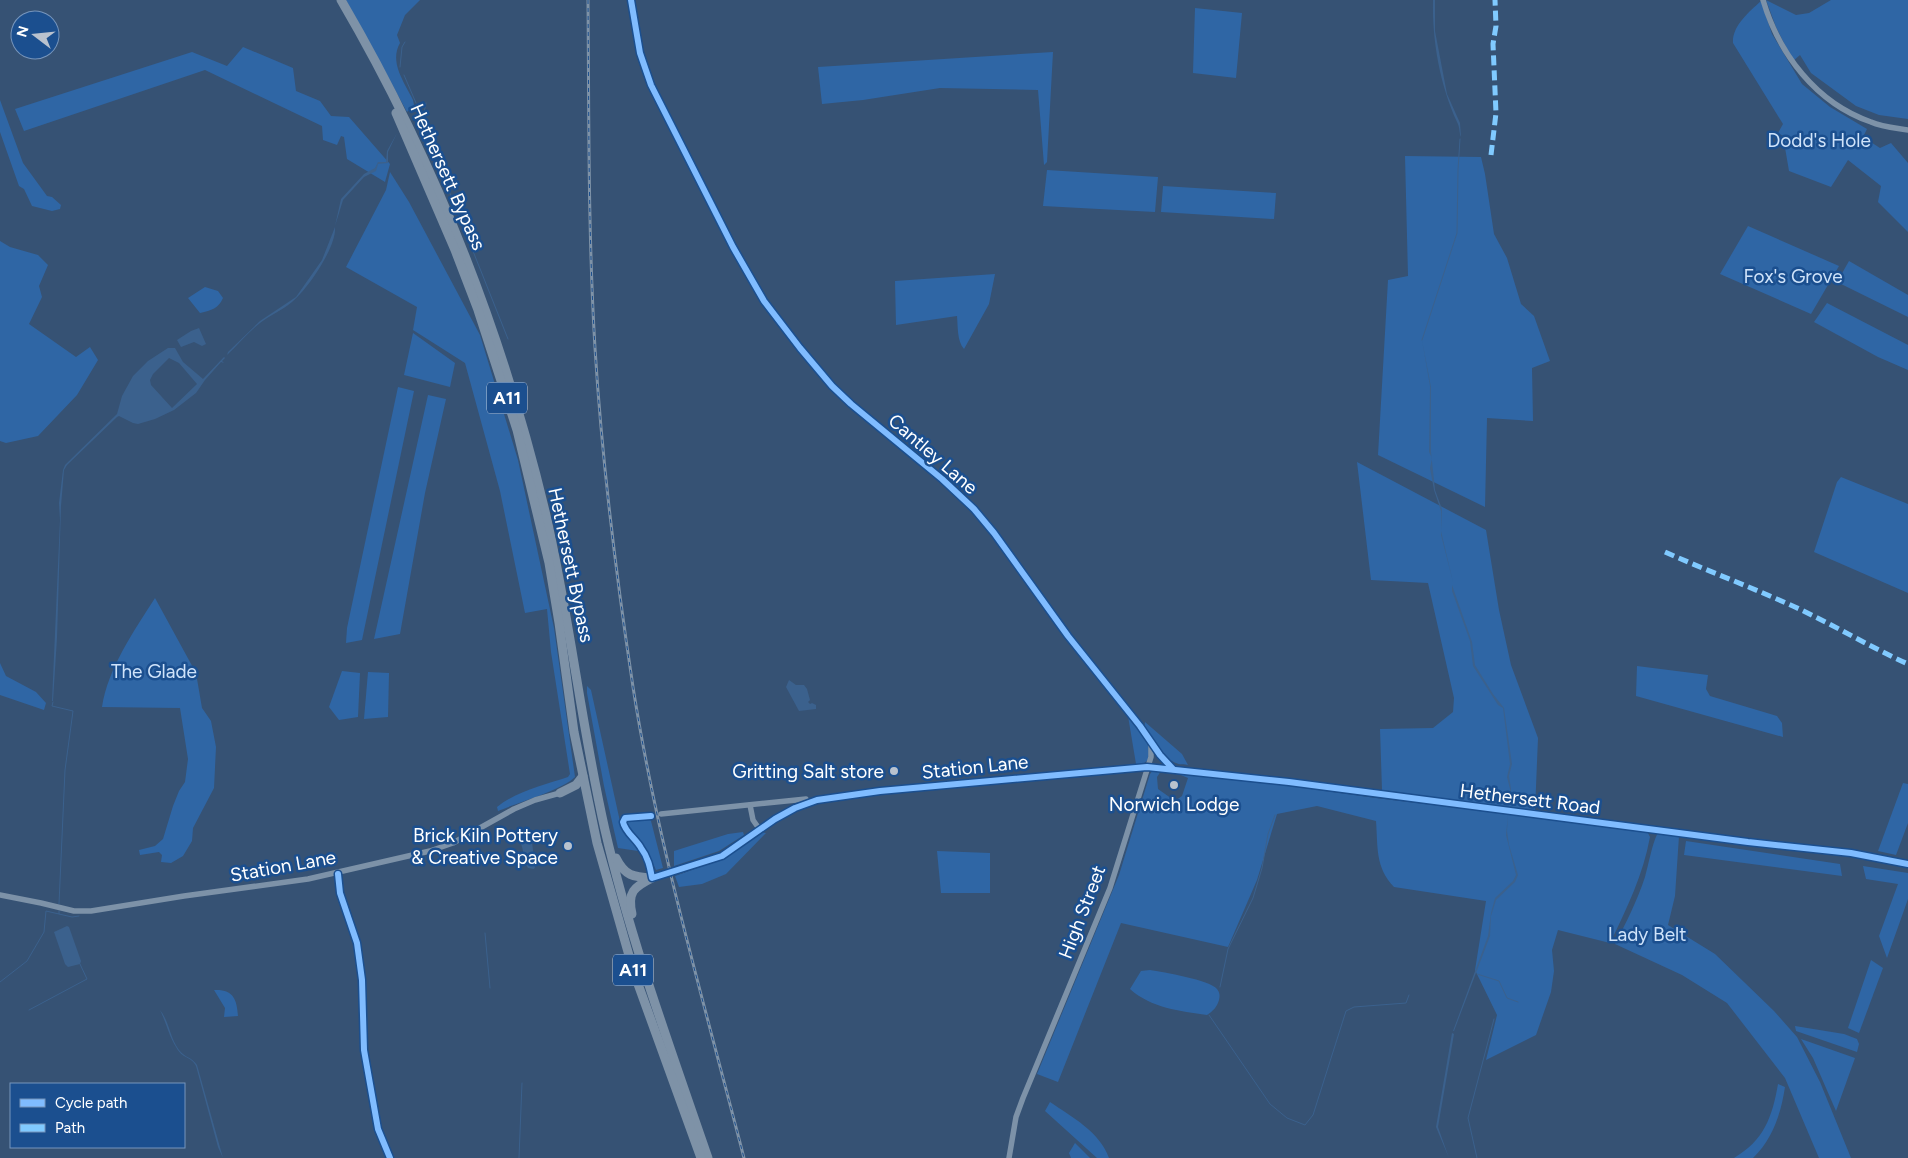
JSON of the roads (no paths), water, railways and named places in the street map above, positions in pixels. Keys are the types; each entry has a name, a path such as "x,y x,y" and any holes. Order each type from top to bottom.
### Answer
{"highway":[{"name":"Hethersett Bypass","path":"340,0 388,94 434,200 471,292 517,430 544,539 559,623 574,732 587,799 607,882 628,954 701,1158"},
{"name":"Hethersett Bypass","path":"340,0 365,42 419,146 461,246 511,384 545,510 555,557 584,727 606,832 638,951 708,1158"},
{"path":"560,793 576,785 583,776"},
{"path":"560,793 577,794 587,799"},
{"name":"A11","path":"606,832 615,857 624,871 634,876 656,877"},
{"name":"A11","path":"638,951 630,900 636,888 656,877"}],"street":[{"name":"Cantley Lane","path":"631,0 640,53 644,68 657,98 748,277 764,301 832,386 942,479 974,509 994,532 1068,636 1173,769"},
{"path":"1763,0 1782,46 1802,74 1816,87 1833,102 1856,116 1871,123 1908,130"},
{"path":"1147,767 1151,757 1151,742"},
{"name":"Hethersett Road","path":"1147,767 1683,832 1748,842 1851,853 1908,864"},
{"name":"Station Lane","path":"656,877 722,856 775,819 807,803 828,798 858,793 1147,767"},
{"name":"High Street","path":"1009,1158 1016,1117 1110,888 1147,767"},
{"name":"Station Lane","path":"0,895 74,911 91,911 338,874 341,871 430,851 453,843 514,809 535,800 560,793"},
{"name":"Station Lane","path":"661,814 802,798 806,799 807,803"},
{"path":"750,805 753,820 760,830"},
{"path":"651,816 625,818 623,822 627,830 643,849 656,877"}],"waterway":[{"path":"400,67 402,47 405,42"},
{"path":"404,75 416,103"},
{"path":"426,103 422,123 508,339"},
{"path":"1422,340 1457,233 1460,139"},
{"path":"53,702 52,706 73,711 65,770 59,904"},
{"path":"1220,987 1228,949 1253,898 1262,868 1268,834 1275,815"},
{"path":"0,982 27,961 44,932 46,911 59,914"},
{"path":"59,911 59,914 72,917 79,916"},
{"path":"485,933 490,988"},
{"path":"29,1010 87,979 80,964"},
{"path":"1477,974 1499,981 1507,998 1518,1002"},
{"path":"1209,1015 1270,1104 1287,1118 1305,1125 1313,1115 1346,1011 1354,1007 1406,1003 1409,995"},
{"path":"1477,1158 1468,1118 1494,1019"},
{"path":"519,1158 522,1083"}],"railway":[{"path":"588,0 590,218 595,348 610,518 621,603 643,747 655,806 683,924 744,1158"}],"place":[{"name":"Gritting Salt store","path":"894,771"},
{"name":"Norwich Lodge","path":"1174,785"},
{"name":"Brick Kiln Pottery & Creative Space","path":"568,846"}],"park label":[{"name":"Dodd's Hole","path":"1819,140"},
{"name":"Fox's Grove","path":"1793,276"},
{"name":"The Glade","path":"154,671"},
{"name":"Lady Belt","path":"1647,934"}]}
